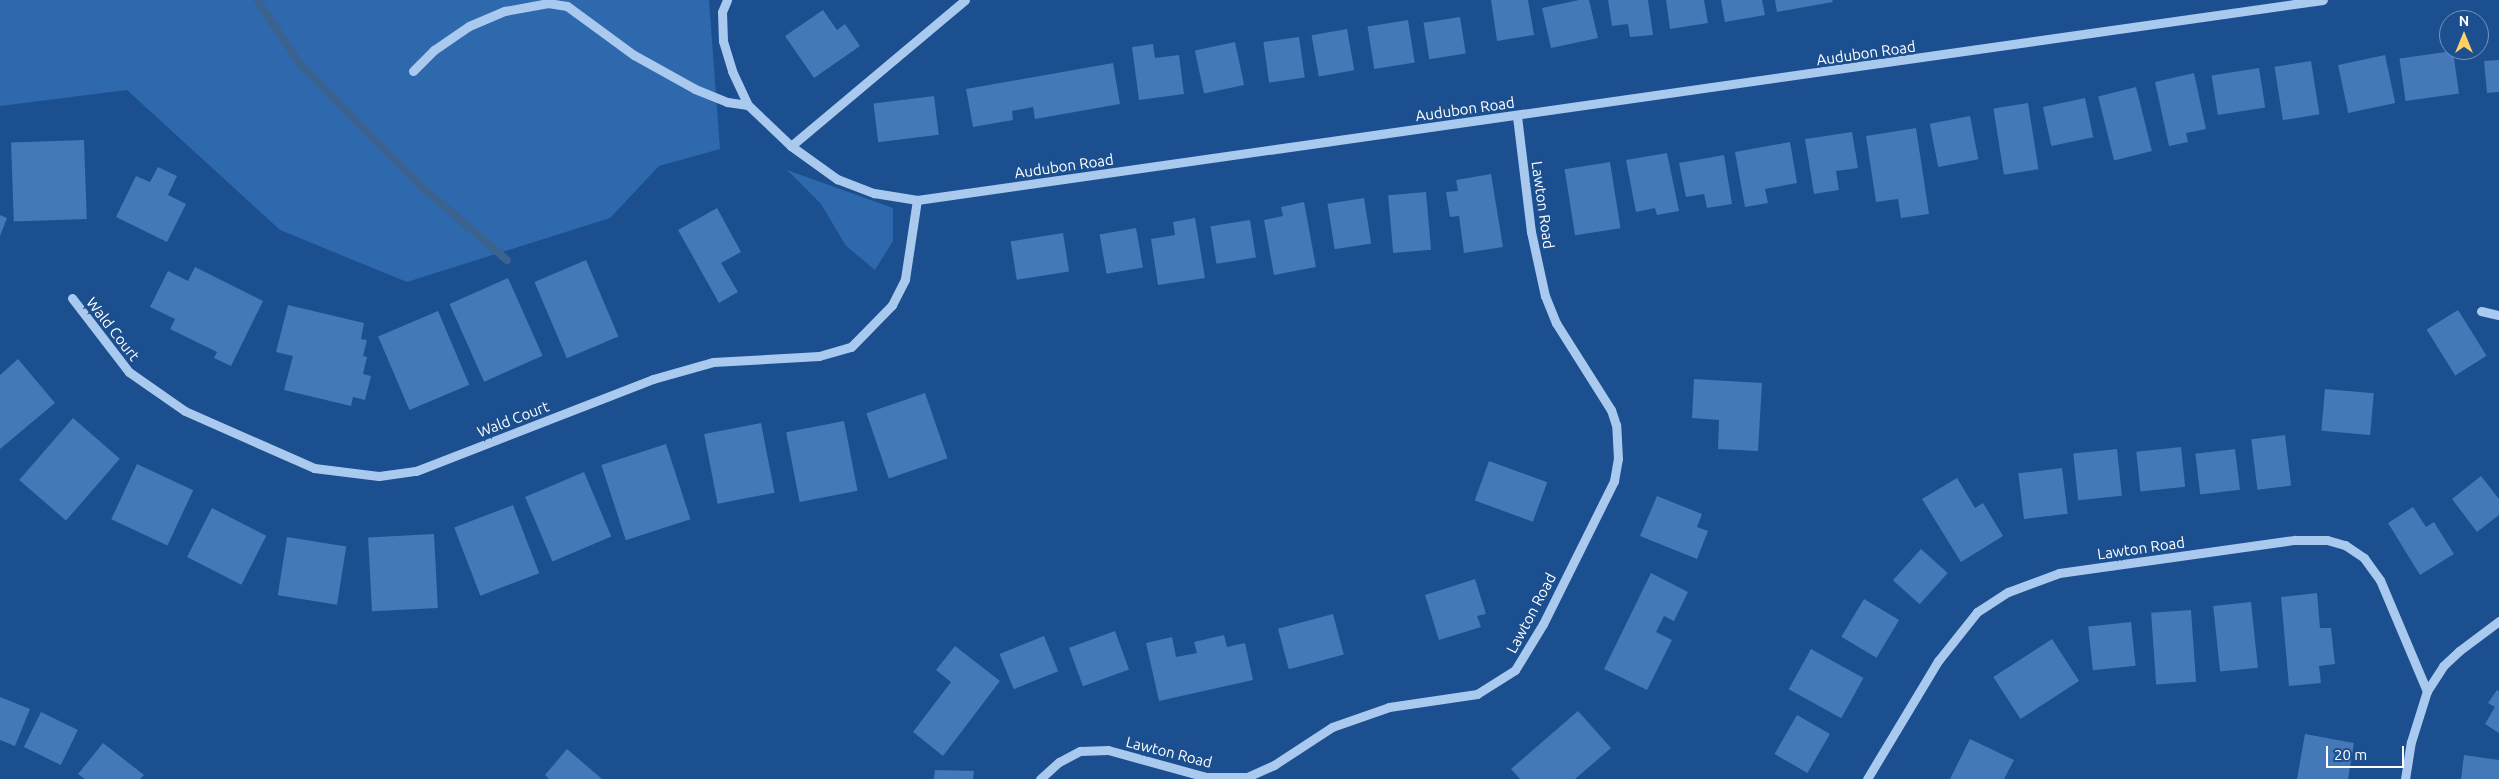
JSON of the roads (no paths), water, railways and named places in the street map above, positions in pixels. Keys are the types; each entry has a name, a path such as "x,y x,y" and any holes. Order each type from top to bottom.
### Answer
{"street":[{"name":"Audubon Road","path":"726,0 722,12 723,41 732,71 748,105 791,146 837,179 874,193 917,200 1517,117 2323,0"},
{"path":"791,146 966,0"},
{"path":"413,71 434,50 469,26 505,11 548,2 566,6 634,55 695,89 727,102 748,105"},
{"name":"Lawton Road","path":"1040,779 1059,762 1080,751 1108,750 1206,777 1247,777 1274,765 1332,727 1389,707 1477,694 1515,670 1543,624 1614,481 1618,459 1616,425 1611,410 1556,323 1545,296 1531,232 1517,117"},
{"name":"Wald Court","path":"72,298 129,372 185,411 314,468 379,476 416,471 653,379 713,362 819,356 851,347 892,306 905,279 917,200"},
{"path":"2481,311 2499,315"},
{"name":"Lawton Road","path":"1867,779 1938,661 1977,612 2014,588 2059,573 2295,540 2327,540 2345,545 2364,558 2380,580 2428,691"},
{"path":"2405,779 2411,742 2428,691 2454,656 2499,621"}],"waterway":[{"path":"257,0 300,64 422,187 507,260"}]}
